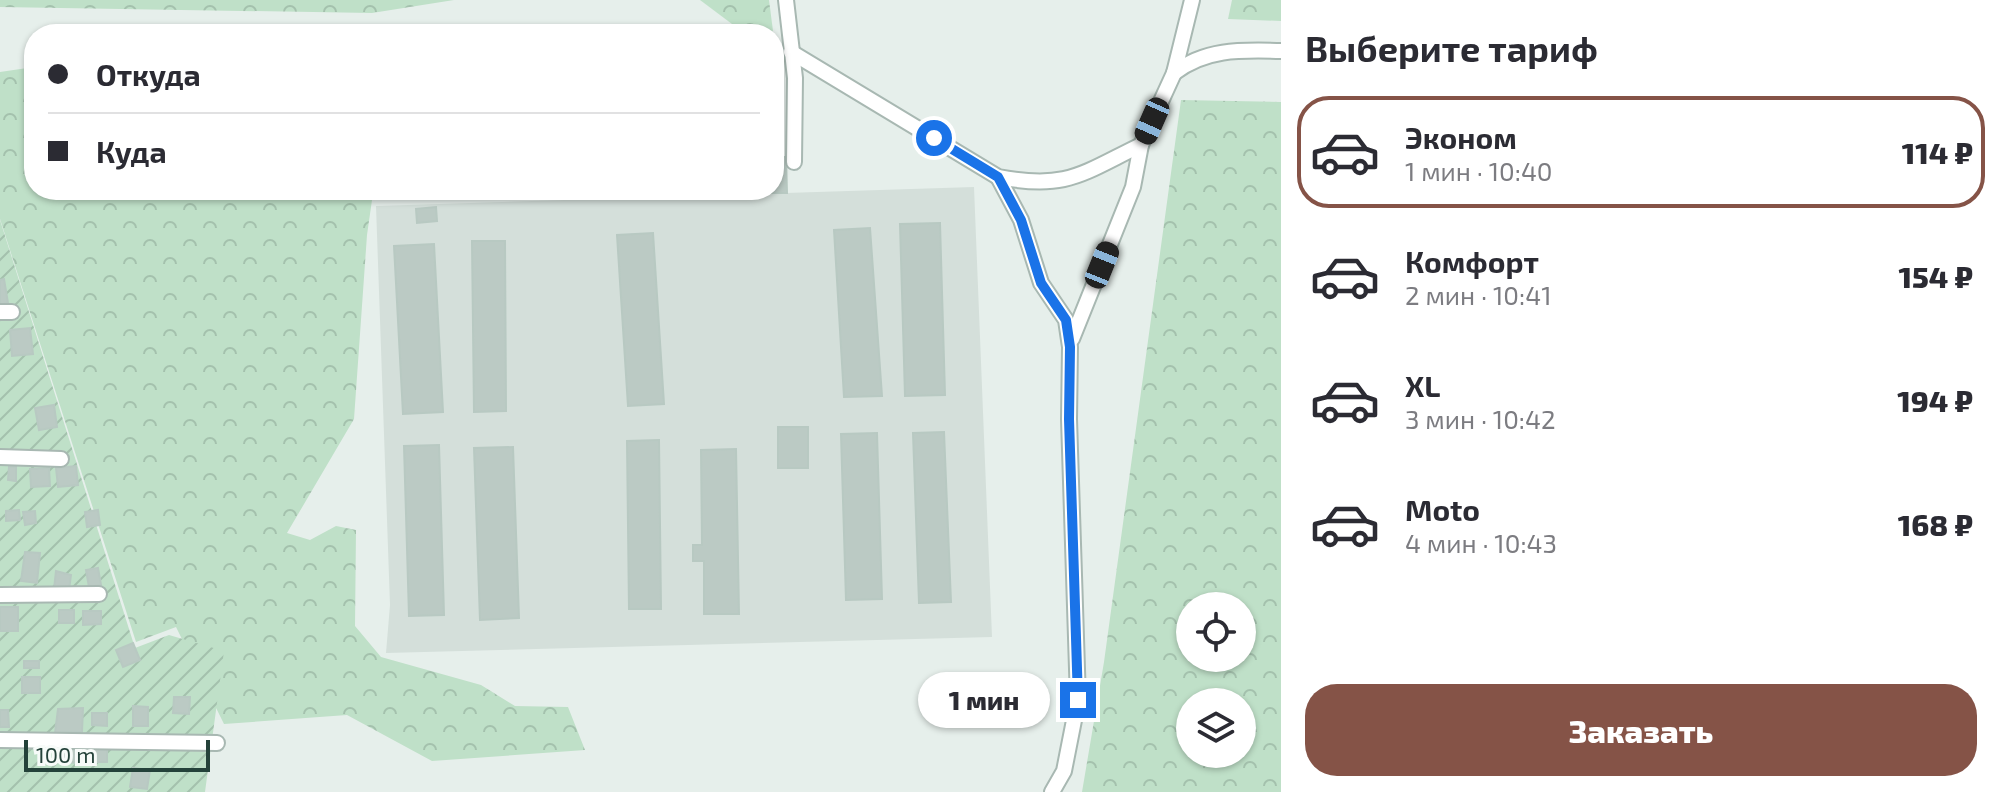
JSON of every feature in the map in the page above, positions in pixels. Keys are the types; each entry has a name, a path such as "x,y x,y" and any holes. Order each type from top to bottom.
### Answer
{"street":[{"path":"786,0 795,78 794,162"},
{"path":"1070,347 1077,321 1133,187 1141,145 1174,73 1192,0"},
{"path":"1174,73 1193,58 1234,50 1281,51"},
{"path":"791,52 998,177 1037,184 1065,181 1141,145"},
{"path":"998,177 1021,220 1041,283 1066,320 1070,347 1069,419 1078,700 1064,771 1052,792"},
{"path":"0,457 61,459"},
{"path":"0,595 99,594"},
{"path":"0,740 217,743"}],"shaded area":[{"path":"974,187 992,637 386,653 390,605 376,206 565,200 784,200 784,193"}],"green space":[{"path":"0,0 454,0 372,13 0,7"},
{"path":"700,0 769,0 772,24 732,24"},
{"path":"1232,0 1281,0 1281,21 1228,19"},
{"path":"24,68 24,200 372,200 354,419 287,533 310,540 336,526 356,530 355,626 381,657 481,685 515,706 568,707 585,750 432,761 347,715 224,724 176,627 136,642 0,219 0,72"},
{"path":"1181,100 1281,102 1281,792 1082,792 1104,662"},
{"path":"0,220 135,648 169,635 224,651 205,792 0,792"}],"building":[{"path":"784,157 786,157 787,193 784,193"},
{"path":"436,207 437,221 417,223 416,209"},
{"path":"940,223 945,395 905,396 900,224"},
{"path":"870,228 882,396 844,397 834,230"},
{"path":"653,233 664,404 628,406 617,235"},
{"path":"472,241 505,241 506,411 474,412"},
{"path":"434,244 443,412 403,414 394,246"},
{"path":"4,279 8,303 0,305 0,280"},
{"path":"30,328 33,354 12,356 10,330"},
{"path":"54,405 57,427 39,430 35,408"},
{"path":"778,427 808,427 808,468 778,468"},
{"path":"944,432 951,602 919,603 913,433"},
{"path":"877,433 882,599 846,600 841,434"},
{"path":"659,440 661,609 629,609 627,441"},
{"path":"439,445 444,615 409,616 404,446"},
{"path":"513,447 519,618 480,620 474,448"},
{"path":"736,449 739,614 704,614 704,561 693,561 693,545 702,545 701,450"},
{"path":"76,466 78,485 58,487 56,468"},
{"path":"9,467 16,467 16,481 8,480"},
{"path":"49,468 50,486 31,487 30,469"},
{"path":"19,510 20,520 6,521 6,511"},
{"path":"98,510 100,525 87,527 85,512"},
{"path":"35,511 36,523 25,525 23,512"},
{"path":"25,552 40,553 37,583 21,581"},
{"path":"98,568 101,585 89,587 86,570"},
{"path":"56,571 71,575 69,590 54,589"},
{"path":"0,607 18,607 18,631 0,631"},
{"path":"59,610 74,610 74,623 59,623"},
{"path":"83,611 101,611 101,624 83,625"},
{"path":"133,643 140,660 123,667 116,650"},
{"path":"24,661 39,661 39,668 24,668"},
{"path":"22,677 40,677 40,693 22,693"},
{"path":"174,697 190,697 189,714 173,713"},
{"path":"133,706 148,707 148,726 133,726"},
{"path":"83,708 82,732 55,733 58,709"},
{"path":"0,710 8,710 9,727 0,727"},
{"path":"92,713 107,713 107,726 92,725"},
{"path":"94,747 107,748 107,762 93,762"},
{"path":"63,749 79,750 78,763 62,762"},
{"path":"133,768 150,770 147,789 130,787"}],"route":[{"path":"934,138 998,177 1021,220 1041,283 1066,320 1070,347 1069,419 1078,700"}]}
